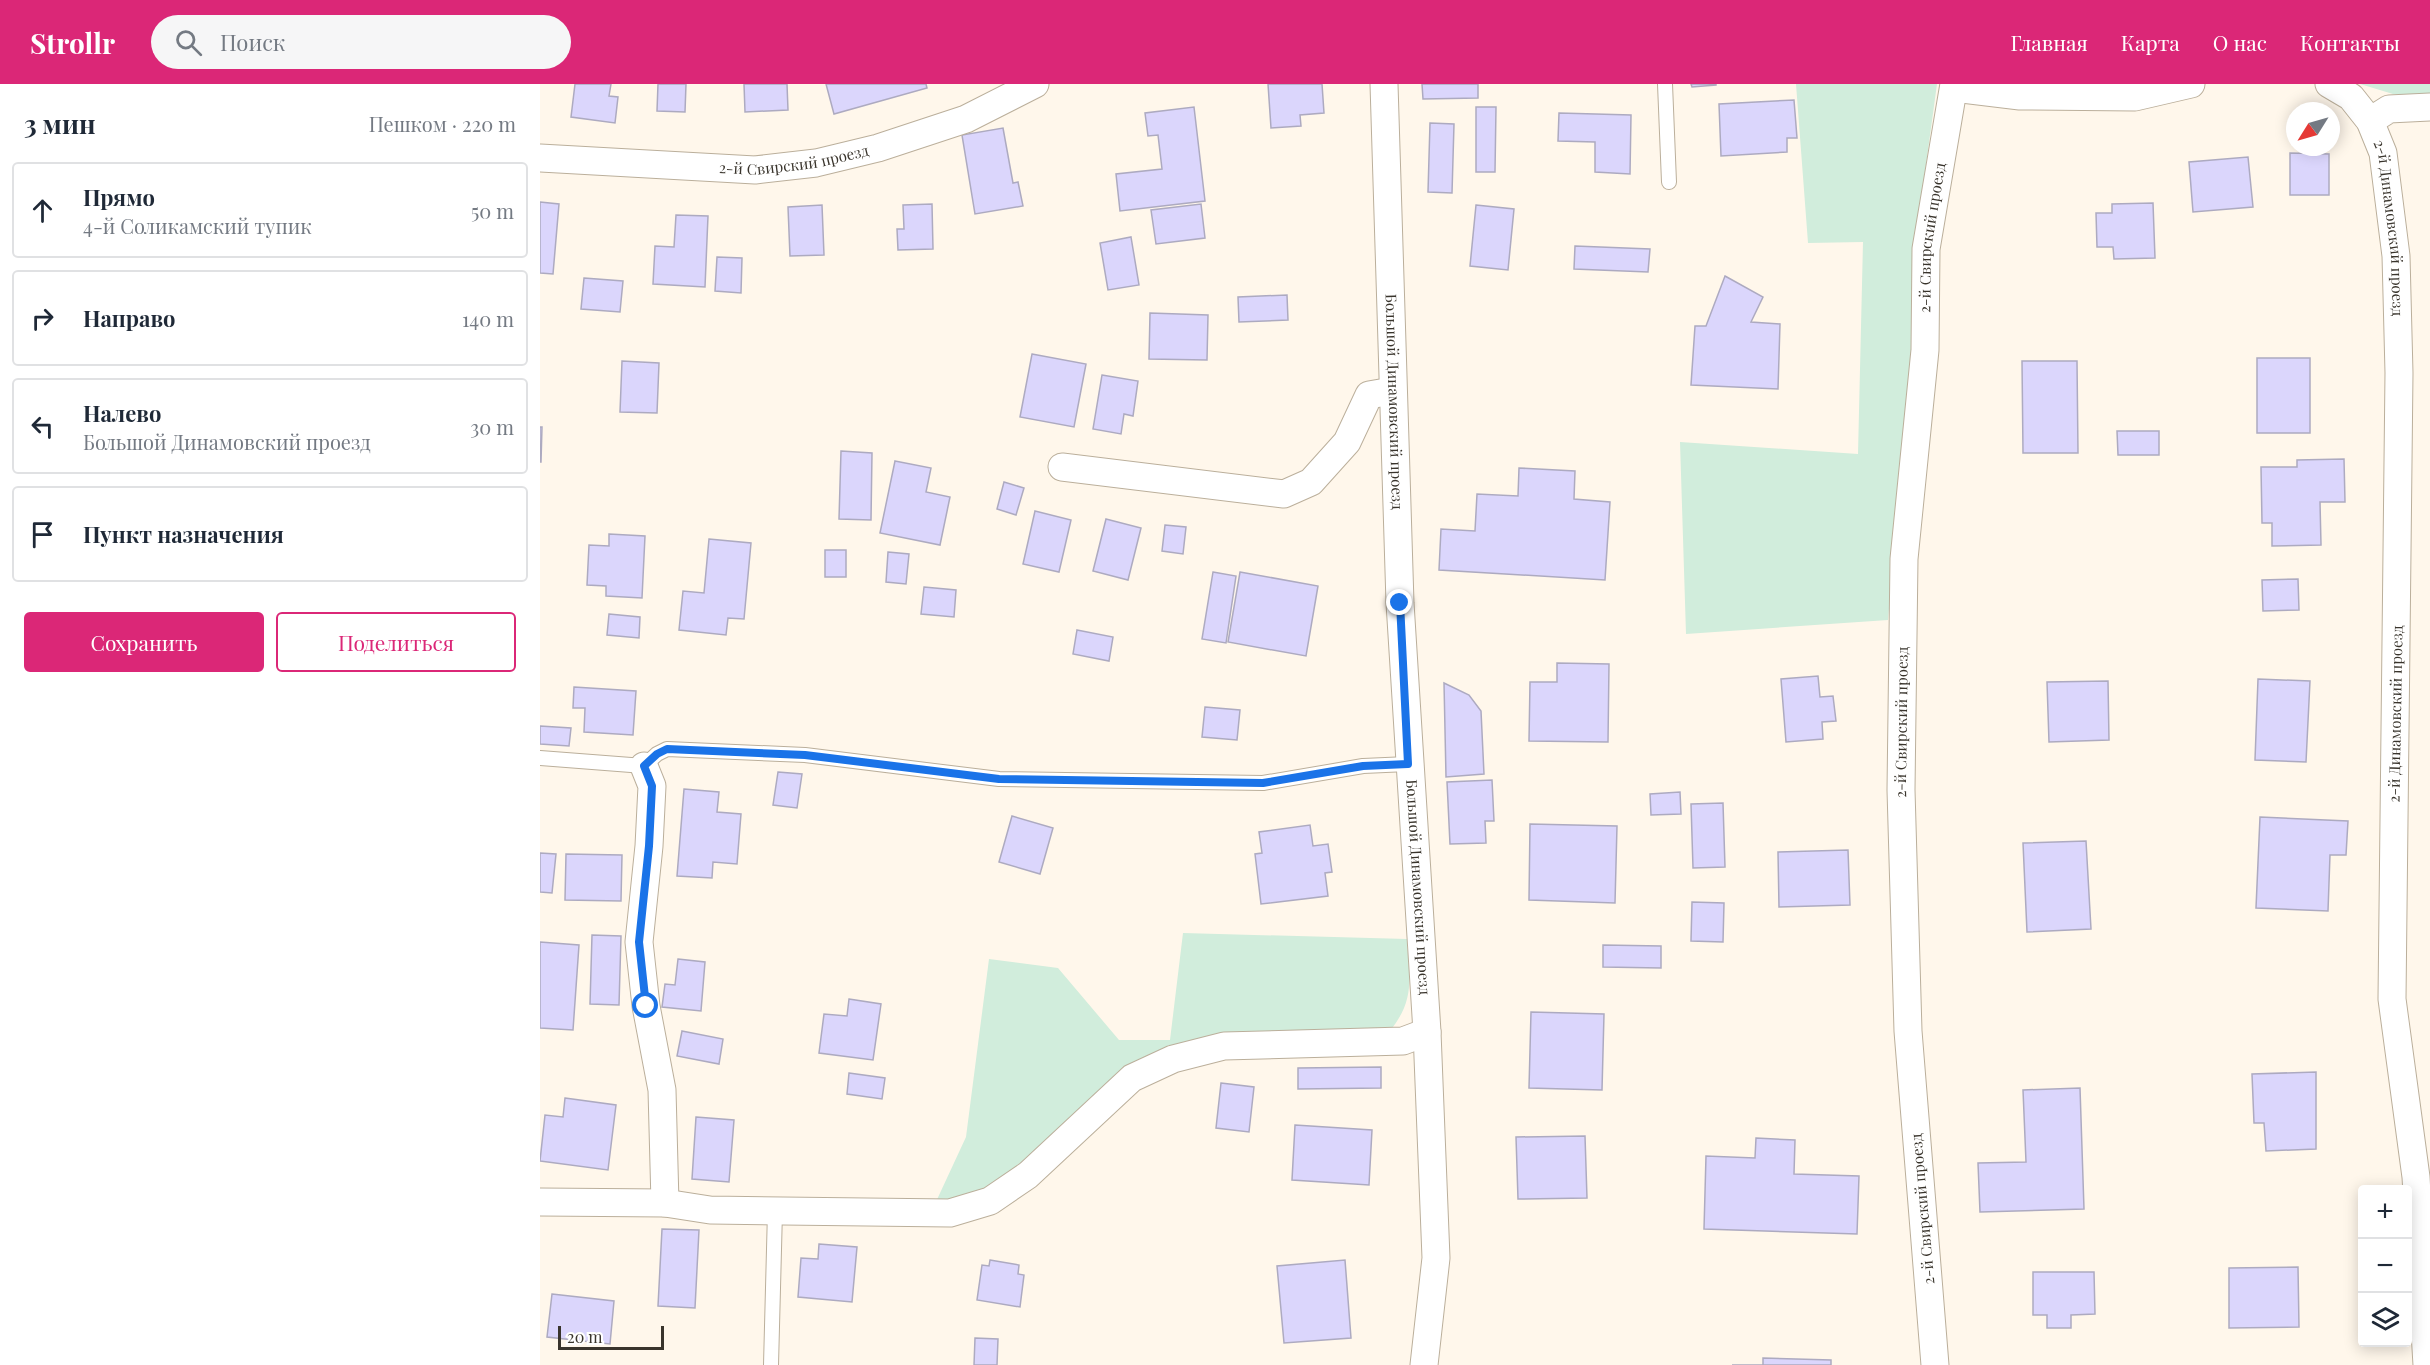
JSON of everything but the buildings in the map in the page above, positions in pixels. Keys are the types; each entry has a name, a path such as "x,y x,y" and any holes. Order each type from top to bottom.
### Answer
{"street":[{"name":"2-й Свирский проезд","path":"540,158 755,170 816,164 878,148 966,119 1035,84"},
{"name":"Большой Динамовский проезд","path":"1384,84 1392,391 1408,764 1427,1032 1436,1258 1424,1365"},
{"path":"1954,86 2020,96 2135,97 2191,84"},
{"name":"2-й Динамовский проезд","path":"2329,84 2351,97 2370,121 2383,153 2396,256 2398,385 2392,999 2416,1177 2427,1365"},
{"name":"2-й Свирский проезд","path":"1935,1365 1908,1031 1901,790 1904,559 1925,350 1926,249 1954,86"},
{"path":"2370,121 2389,109 2430,107"},
{"path":"1062,467 1284,494 1311,482 1347,442 1369,395 1392,391"},
{"path":"644,766 652,786 649,846 639,942 646,1006 662,1090 665,1203"},
{"path":"540,1202 665,1203 710,1210 950,1213 990,1201 1028,1175 1132,1078 1173,1059 1224,1046 1403,1041 1427,1032"}],"lane":[{"path":"1665,84 1669,182"},
{"path":"540,758 644,766 657,754 667,749 805,755 999,779 1263,783 1363,766 1408,764"},
{"path":"771,1365 775,1211"}],"green space":[{"path":"1796,84 1937,84 1915,245 1911,362 1888,620 1686,634 1680,442 1858,454 1863,242 1808,243"},
{"path":"2360,84 2430,84 2430,97 2393,94"},
{"path":"1183,933 1407,939 1409,987 1404,1008 1390,1031 1168,1053 988,1193 934,1206 966,1137 989,959 1058,968 1119,1040 1170,1040"}],"route":[{"path":"646,1006 639,942 649,846 652,786 644,766 657,754 667,749 805,755 999,779 1263,783 1363,766 1408,764 1400,603"}]}
